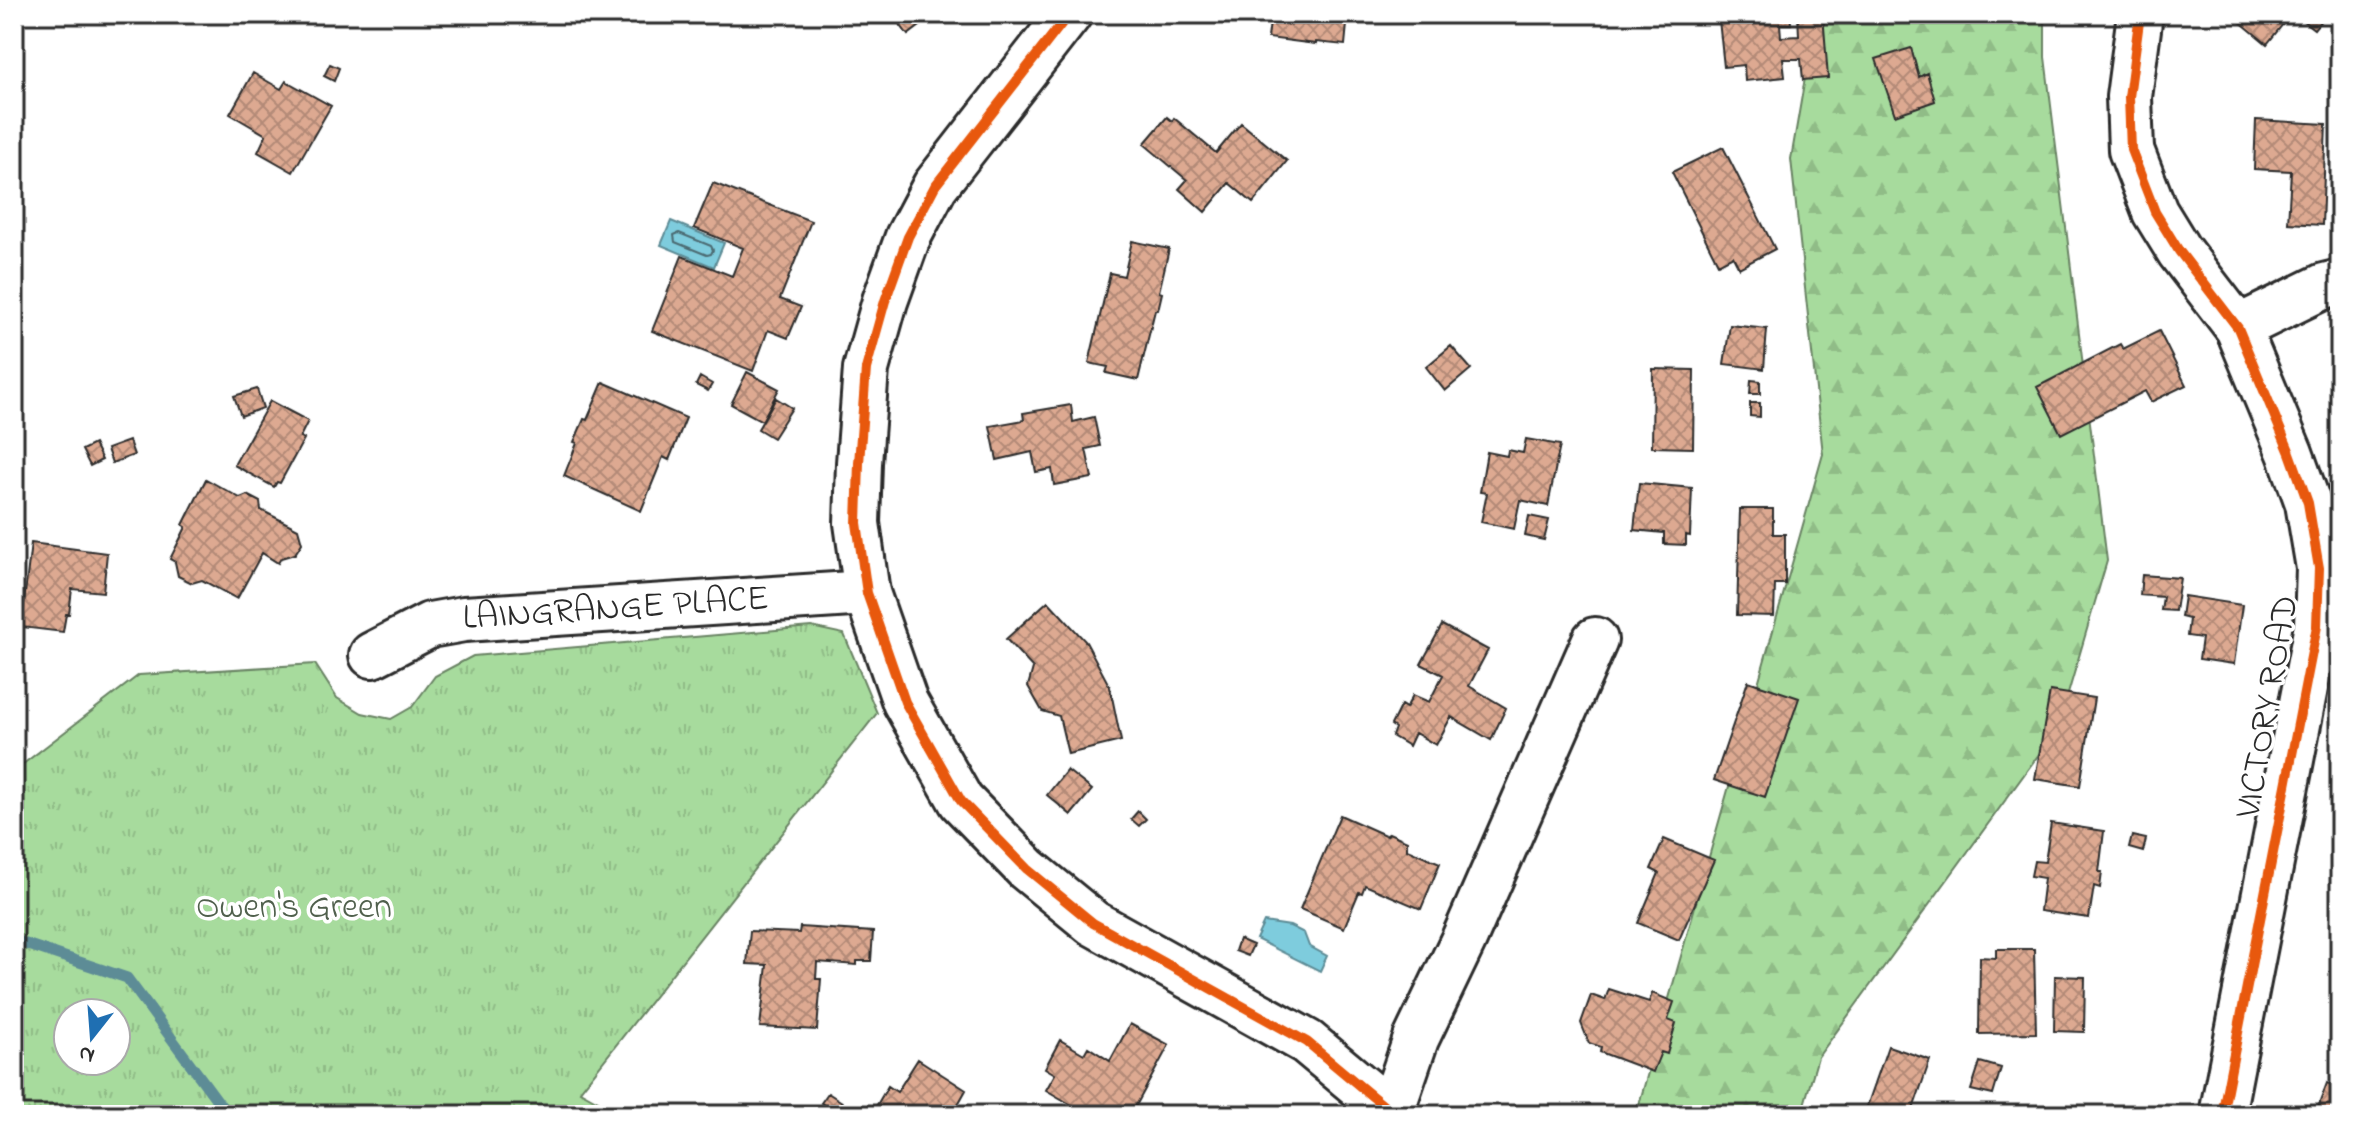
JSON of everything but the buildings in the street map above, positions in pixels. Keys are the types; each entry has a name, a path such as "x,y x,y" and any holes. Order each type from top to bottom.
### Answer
{"street":[{"path":"1069,14 935,186 908,237 885,301 866,369 857,523 867,593 905,702 961,801 1027,869 1093,923 1307,1042 1391,1112 1416,1039 1464,939 1595,640"},
{"name":"VICTORY ROAD","path":"2140,14 2129,97 2131,150 2155,212 2179,251 2238,328 2308,503 2319,568 2317,626 2222,1115"},
{"path":"2238,328 2324,286 2340,282"},
{"name":"LAINGRANGE PLACE","path":"372,655 430,625 464,619 867,593"}],"green space":[{"path":"1816,14 2045,14 2045,57 2107,561 2058,728 1818,1057 1801,1115 1636,1115 1823,454 1791,159"},
{"name":"Owen's Green","path":"811,627 844,634 877,713 580,1091 623,1115 14,1115 14,771 139,675 315,664 337,698 362,713 391,719 412,707 435,676 473,656"}],"water":[{"path":"671,221 724,243 714,267 661,245"},
{"path":"1264,922 1290,926 1304,933 1309,946 1327,956 1320,971 1256,939"}],"waterway":[{"path":"14,940 127,978 228,1115"}],"cycle path":[{"path":"1069,14 935,186 908,237 885,301 866,369 859,463 857,523 867,593 905,702 961,801 1027,869 1093,923 1307,1042 1391,1112"},
{"path":"2140,14 2129,97 2131,150 2155,212 2179,251 2238,328 2308,503 2319,568 2317,626 2222,1115"}]}
